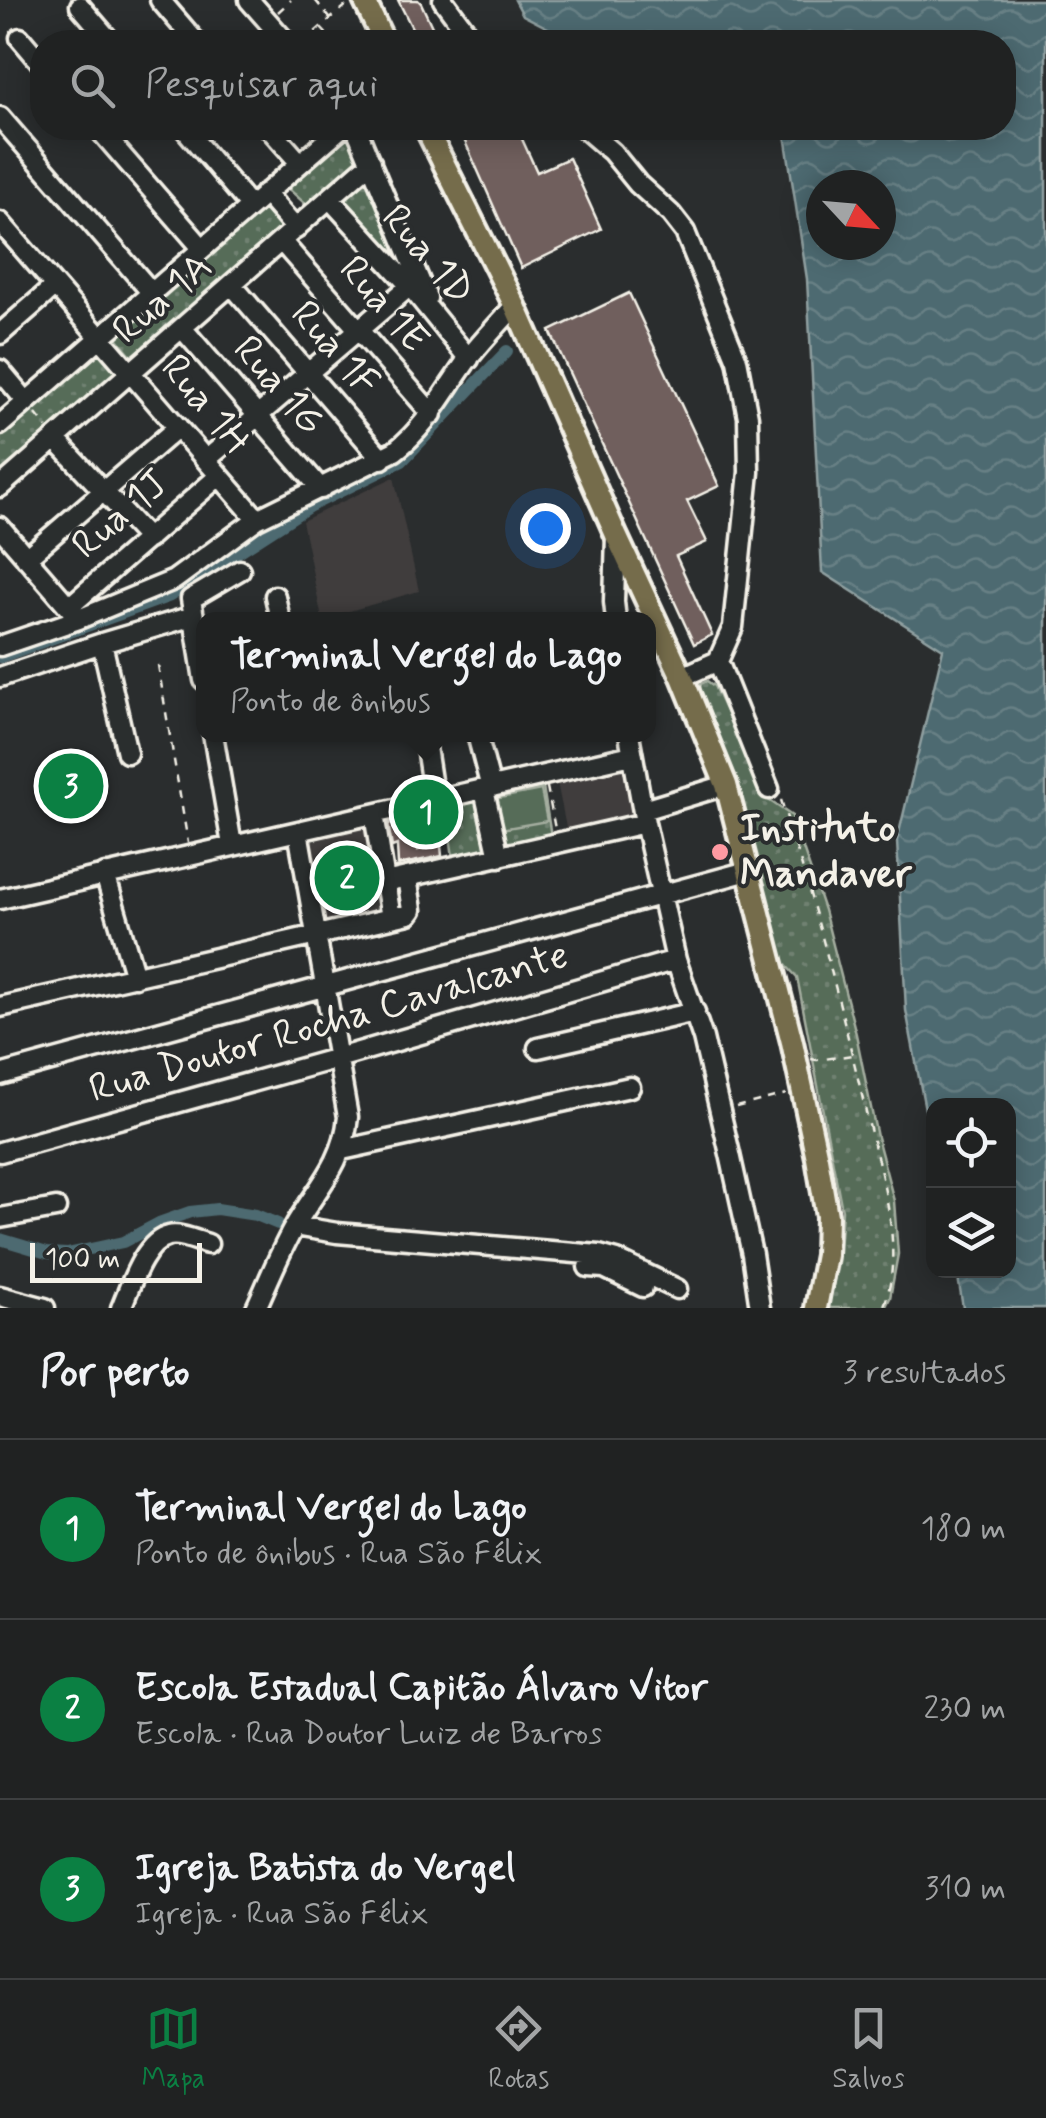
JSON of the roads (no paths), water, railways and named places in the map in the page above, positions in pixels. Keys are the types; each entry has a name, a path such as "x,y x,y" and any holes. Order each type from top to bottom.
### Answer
{"main road":[{"path":"356,2 376,30"},
{"path":"432,140 515,306 652,612"},
{"path":"656,621 726,785 792,1042 826,1216 826,1255 815,1303"}],"street":[{"path":"160,0 186,30"},
{"path":"249,0 275,30"},
{"path":"444,0 465,30"},
{"path":"80,6 101,30"},
{"path":"20,38 30,50"},
{"path":"0,116 152,293"},
{"path":"108,140 202,248"},
{"path":"196,140 258,200 296,229"},
{"path":"280,140 300,163"},
{"path":"0,424 327,140"},
{"path":"361,140 432,312"},
{"path":"598,140 685,232 742,378 748,417 749,472 733,627 718,661 682,677"},
{"name":"Rua 1A","path":"0,487 371,162"},
{"name":"Rua 1D","path":"330,199 410,286 469,359"},
{"name":"Rua 1H","path":"4,235 55,286 257,519"},
{"name":"Rua 1E","path":"282,242 432,414"},
{"name":"Rua 1F","path":"232,285 382,458"},
{"path":"0,334 55,286"},
{"path":"206,460 410,286"},
{"path":"189,593 257,519 382,458 408,441 432,414 469,359 515,306"},
{"name":"Rua 1G","path":"182,328 320,490"},
{"path":"0,370 26,401"},
{"path":"26,558 178,427"},
{"path":"55,439 148,539"},
{"name":"Rua 1J","path":"74,613 219,476"},
{"path":"0,527 74,613"},
{"path":"615,612 616,535"},
{"path":"0,677 102,643 189,593 240,570"},
{"path":"0,646 74,613 157,588 189,593"},
{"path":"189,593 196,632"},
{"path":"274,596 278,612"},
{"path":"102,643 127,753"},
{"path":"718,661 775,794"},
{"path":"214,742 232,845"},
{"path":"425,742 434,800"},
{"path":"478,742 499,857"},
{"path":"630,742 676,960 703,1038 720,1111 760,1308"},
{"path":"0,899 632,756"},
{"path":"385,882 558,844 644,817 726,785"},
{"path":"374,814 391,918"},
{"path":"256,1308 292,1231 342,1150 348,1117 298,831"},
{"path":"0,1075 748,871"},
{"path":"105,874 135,977"},
{"path":"0,1007 412,912 407,878"},
{"name":"Rua Doutor Rocha Cavalcante","path":"0,1152 676,960"},
{"path":"538,1048 695,1012"},
{"path":"342,1150 630,1087"},
{"path":"0,1218 56,1208"},
{"path":"292,1231 617,1260 677,1289"},
{"path":"121,1308 144,1257 156,1242 174,1236 208,1244"},
{"path":"595,1261 643,1287"},
{"path":"0,1296 45,1308"}],"water":[{"path":"515,0 1046,0 1046,1308 963,1308 958,1278 1016,1278 1016,1098 926,1098 926,1114 906,1010 897,841 943,649 822,572 807,279 786,140 1016,140 1016,30 552,30 523,15"}],"waterway":[{"path":"0,657 170,596 310,506 402,461 507,351"},
{"path":"0,1239 47,1253 67,1254 123,1242 190,1212 217,1209 256,1215 278,1224"}],"place":[{"name":"Igreja Batista do Vergel","path":"71,786"},
{"name":"Terminal Vergel do Lago","path":"426,812"},
{"name":"Instituto Mandaver","path":"720,852"},
{"name":"Escola Estadual Capitão Álvaro Vitor","path":"347,878"}]}
